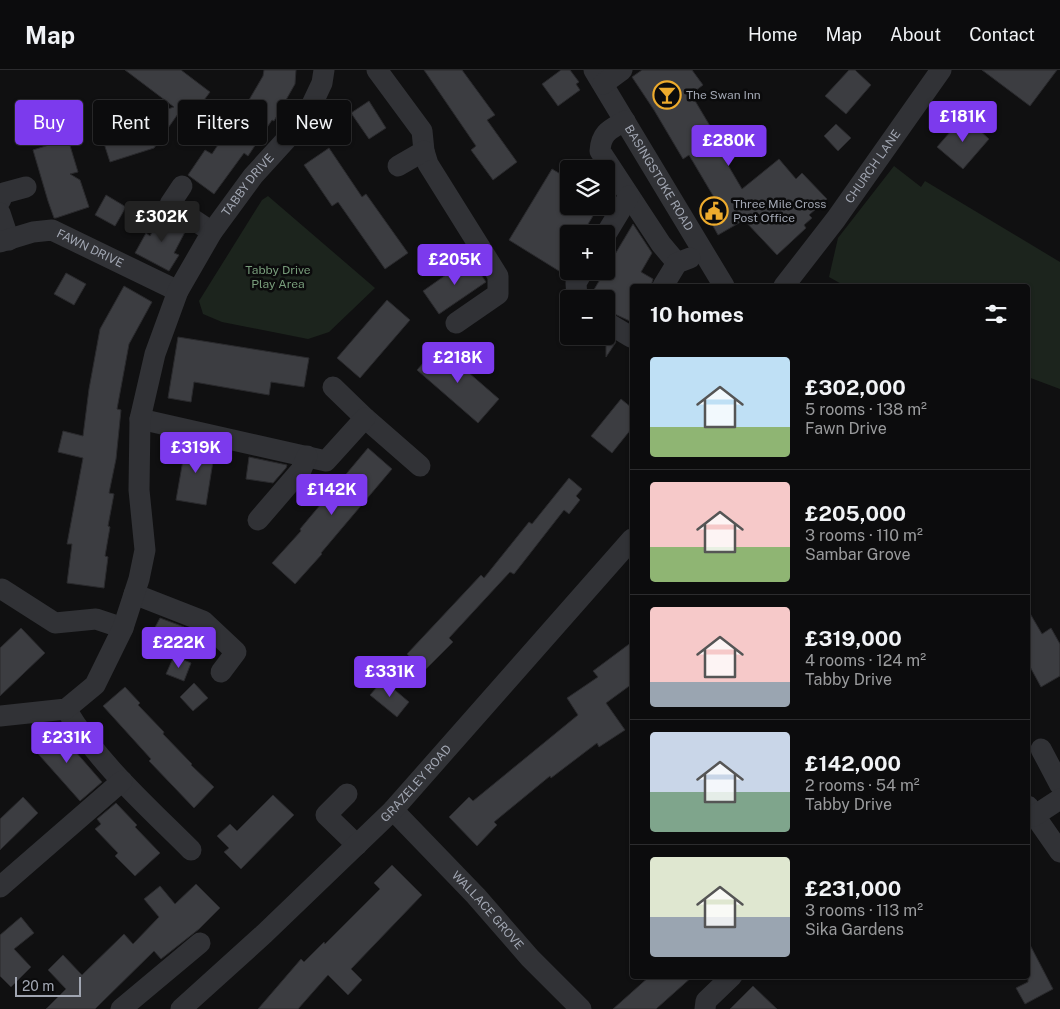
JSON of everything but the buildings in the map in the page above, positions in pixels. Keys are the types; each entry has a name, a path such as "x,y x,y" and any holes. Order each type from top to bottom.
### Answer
{"street":[{"name":"TABBY DRIVE","path":"66,710 95,685 123,628 134,594 145,550 139,490 140,419 155,354 178,291 212,232 253,176 305,120 322,83 324,70"},
{"path":"376,70 389,84 422,131 428,164 498,276 498,294 456,323"},
{"path":"599,77 622,70"},
{"name":"CHURCH LANE","path":"786,284 836,219 941,70"},
{"name":"BASINGSTOKE ROAD","path":"599,77 723,284"},
{"path":"625,121 606,132 601,142 600,151 661,244 678,263"},
{"path":"398,166 424,150"},
{"path":"182,186 170,204 212,232"},
{"path":"0,201 4,193 26,187"},
{"path":"611,225 629,196"},
{"path":"0,213 4,241"},
{"name":"FAWN DRIVE","path":"4,241 33,232 52,230 178,291"},
{"path":"664,284 678,263 704,252"},
{"path":"615,327 630,335"},
{"path":"333,387 420,466"},
{"path":"140,419 326,461 365,418"},
{"path":"258,520 301,470 307,456"},
{"name":"GRAZELEY ROAD","path":"181,1009 264,934 393,810 630,541"},
{"path":"2,589 55,623 96,619 123,628"},
{"path":"134,594 203,621 236,652 221,672"},
{"path":"0,716 66,710 76,726 122,782 191,850"},
{"path":"1041,750 1060,785"},
{"path":"0,887 122,782"},
{"path":"347,794 326,815 358,845"},
{"path":"1060,799 1031,811 1060,852"},
{"name":"WALLACE GROVE","path":"393,810 476,896 530,958 581,1009"},
{"path":"121,1009 200,944"},
{"path":"705,1009 706,1002 729,979"}],"green space":[{"path":"894,166 921,187 925,181 1060,262 1060,389 1030,378 1030,284 841,284 829,277 838,238"},
{"name":"Tabby Drive Play Area","path":"268,196 375,288 329,332 308,339 222,322 203,314 199,301 262,200"}],"place":[{"name":"The Swan Inn","path":"667,95"},
{"name":"Three Mile Cross Post Office","path":"714,211"}]}
